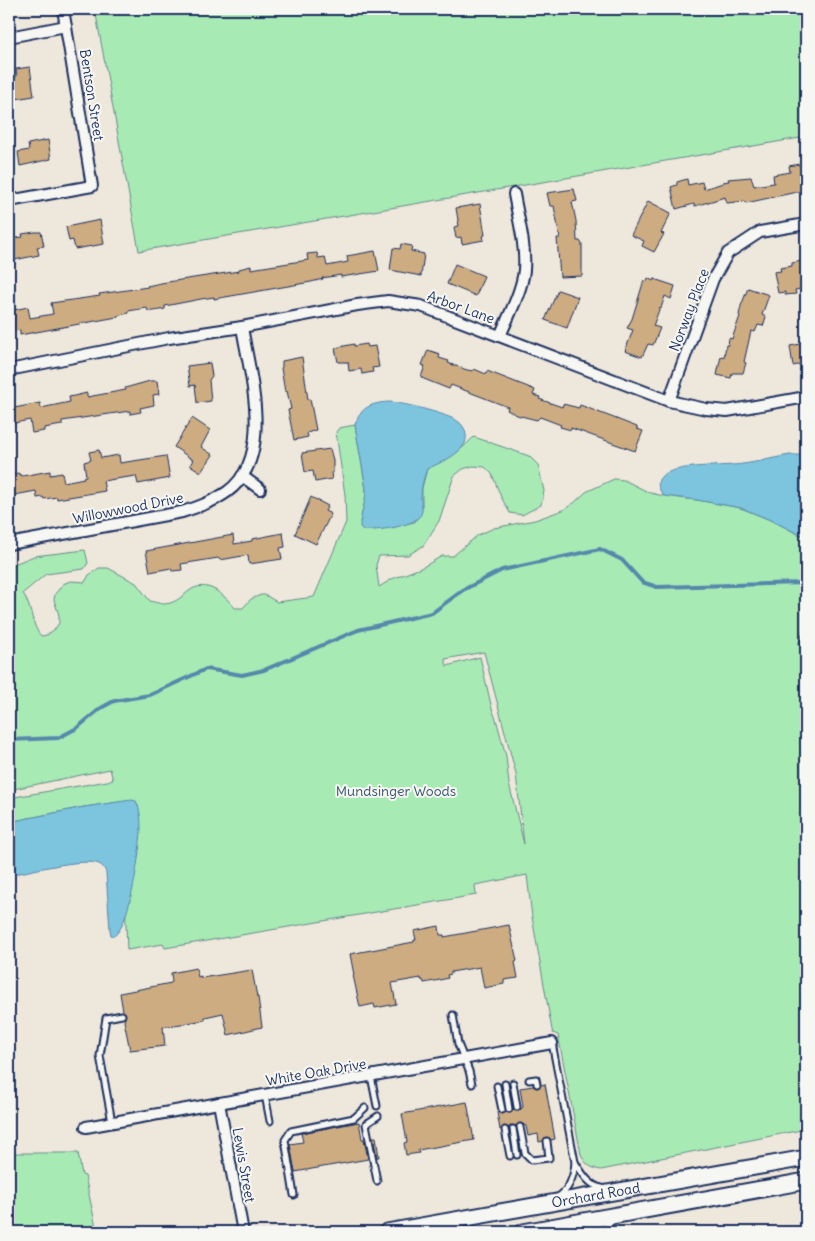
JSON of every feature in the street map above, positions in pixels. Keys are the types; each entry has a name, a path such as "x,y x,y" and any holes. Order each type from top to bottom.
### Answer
{"main road":[{"name":"Orchard Road","path":"387,1232 806,1158"},
{"name":"Orchard Road","path":"523,1232 806,1182"}],"street":[{"name":"Bentson Street","path":"9,201 92,186 63,9"},
{"path":"9,36 66,26"},
{"path":"500,336 516,298 524,272 523,247 514,194"},
{"name":"Norway Place","path":"669,401 713,279 728,253 760,232 806,224"},
{"name":"Arbor Lane","path":"9,370 169,338 242,327 357,304 388,301 421,306 669,401 706,409 727,411 806,397"},
{"name":"Willowwood Drive","path":"9,544 182,512 215,500 229,491 242,476 252,455 256,439 256,416 242,327"},
{"path":"242,476 260,489"},
{"name":"White Oak Drive","path":"86,1127 552,1044"},
{"name":"Lewis Street","path":"219,1103 242,1232"}],"lane":[{"path":"112,1122 100,1056 106,1018 122,1014"},
{"path":"453,1015 458,1044 470,1071 472,1084"},
{"path":"547,1204 562,1194 569,1185 574,1176 575,1162 552,1044"},
{"path":"372,1076 376,1106"},
{"path":"529,1080 536,1079 537,1084"},
{"path":"513,1083 517,1107"},
{"path":"505,1084 509,1109"},
{"path":"497,1086 502,1110"},
{"path":"265,1095 270,1121"},
{"path":"294,1195 285,1140 291,1131 354,1118 365,1108"},
{"path":"377,1180 366,1124 378,1116"},
{"path":"520,1128 525,1153 532,1160 549,1158 546,1141"},
{"path":"513,1129 517,1155"},
{"path":"505,1130 510,1156"},
{"path":"575,1162 584,1178 598,1187 618,1191"},
{"path":"602,1232 608,1224 622,1215"},
{"path":"551,1227 568,1230"}],"green space":[{"path":"95,9 806,9 806,137 139,251"},
{"name":"Mundsinger Woods","path":"355,425 366,489 366,498 360,522 369,530 415,522 422,508 422,488 427,469 460,450 474,437 529,456 538,465 544,491 541,505 522,515 510,513 492,474 485,467 473,466 463,469 454,476 439,521 423,546 408,555 379,556 376,565 379,587 442,556 453,556 478,535 494,528 535,520 563,510 586,492 614,479 624,480 650,493 741,508 806,536 806,1129 601,1170 588,1165 581,1154 558,1035 553,1033 552,1030 532,917 527,875 475,885 476,895 165,948 163,944 127,950 121,802 84,807 9,822 9,798 113,780 110,769 9,790 9,566 34,556 85,550 88,563 84,569 46,574 23,593 41,636 47,635 59,623 59,615 54,600 55,594 63,584 70,581 85,582 89,575 99,568 108,568 136,583 150,601 162,604 173,602 192,589 204,586 216,591 235,608 243,608 251,599 261,595 265,595 277,602 314,597 346,522 345,495 336,432 339,428","holes":["484,652 516,774 524,844 509,784 506,756 492,709 480,657 447,666 445,659"]},
{"path":"9,1153 78,1153 97,1232 9,1232"}],"water":[{"path":"389,402 426,409 453,419 463,426 466,440 462,448 454,455 427,469 422,488 422,510 414,521 397,527 363,530 360,527 360,522 366,489 355,425 363,410 377,403"},
{"path":"790,455 806,455 806,536 741,508 664,496 658,485 661,477 682,469 739,464"},
{"path":"131,800 136,801 140,814 139,851 130,902 120,929 114,936 111,935 110,930 106,873 99,864 81,862 9,875 9,822"}],"building":[{"path":"30,67 34,96 9,100 9,78 17,76 16,69"},
{"path":"48,140 51,159 20,166 18,152 29,150 28,144"},
{"path":"799,164 801,170 806,169 806,190 746,203 745,201 727,203 725,197 695,206 694,204 676,209 671,187 677,185 677,182 687,179 688,185 702,182 704,189 729,181 728,179 751,177 754,186 774,183 773,175 790,172 789,166"},
{"path":"574,189 577,201 572,202 576,221 577,241 580,241 582,244 582,276 560,277 557,238 560,238 554,206 550,206 547,193"},
{"path":"648,201 671,213 661,233 664,234 654,252 642,246 644,241 631,235"},
{"path":"480,204 485,235 483,236 484,240 462,244 461,237 456,238 454,227 459,226 456,208"},
{"path":"100,220 104,244 75,249 73,240 69,241 66,227"},
{"path":"41,232 44,246 37,247 39,255 9,261 9,239 23,237 22,234"},
{"path":"401,244 412,246 411,251 424,254 421,276 390,270 393,248 400,249"},
{"path":"375,251 379,271 322,278 311,282 214,299 214,297 201,299 165,306 165,309 154,311 148,311 147,308 128,311 128,313 117,317 20,335 20,330 9,332 9,311 28,307 30,318 53,314 51,303 239,271 239,269 251,266 251,269 308,260 307,254 317,253 318,258 325,257 327,266 348,262 347,256"},
{"path":"806,260 806,288 795,290 796,294 785,295 785,292 778,293 774,272 781,271 780,268 792,266 792,263"},
{"path":"455,264 484,276 476,296 447,284"},
{"path":"648,278 675,286 671,299 665,296 660,307 653,326 660,328 653,345 648,344 642,357 625,351 633,330 627,328 632,319 644,280 647,282"},
{"path":"748,288 769,295 762,315 766,317 763,326 758,325 755,332 751,331 743,373 732,373 731,378 717,375 721,356 724,357 729,338 732,339"},
{"path":"558,290 578,297 567,328 545,320"},
{"path":"806,343 806,363 793,366 790,346"},
{"path":"354,344 354,346 367,344 368,347 375,346 379,367 372,368 373,372 362,374 361,369 349,371 348,362 338,362 335,348"},
{"path":"428,350 440,354 439,358 449,361 448,363 486,374 487,371 535,390 533,395 540,397 539,399 562,407 563,404 579,408 580,405 637,427 637,429 643,431 635,451 571,428 571,430 560,427 561,425 540,417 537,420 517,415 507,410 508,407 451,385 449,389 424,379 421,377 425,366 422,365"},
{"path":"302,357 308,400 310,399 316,430 307,433 308,437 294,440 288,410 291,409 287,391 285,392 281,368 282,361"},
{"path":"210,363 212,376 209,380 211,401 197,403 195,385 190,386 187,366"},
{"path":"157,381 159,394 153,395 154,405 140,408 141,412 130,414 130,411 62,421 62,425 44,428 44,431 32,433 30,420 9,424 9,409 40,403 41,408 70,402 69,397 87,393 87,397 126,390 125,388"},
{"path":"192,418 210,430 201,447 213,455 201,472 190,465 193,460 174,447"},
{"path":"330,449 333,460 332,479 315,482 313,471 305,472 302,453"},
{"path":"99,450 101,458 119,455 120,463 166,456 170,478 138,484 136,476 103,481 105,491 57,499 57,497 37,498 36,491 9,496 9,475 18,473 22,476 50,471 50,475 62,473 64,482 84,478 86,476 84,462 91,460 89,452"},
{"path":"311,497 328,506 325,511 331,514 316,544 295,534"},
{"path":"283,533 285,547 280,548 282,559 249,564 248,555 181,564 182,570 172,571 171,568 150,572 146,551 233,535 234,544"},
{"path":"509,925 517,961 515,962 518,978 504,980 504,984 484,988 480,967 451,972 451,974 447,975 448,978 424,983 421,978 392,983 396,1004 375,1008 374,1004 360,1007 350,954 414,942 416,940 414,931 439,926 440,935 444,935 444,937"},
{"path":"196,968 198,977 201,976 201,978 252,970 262,1027 228,1035 223,1013 205,1017 205,1020 163,1027 165,1046 130,1050 124,1021 126,1015 123,1011 120,993 171,983 171,973"},
{"path":"545,1084 555,1139 551,1140 546,1137 543,1141 539,1142 538,1134 528,1136 526,1126 521,1123 516,1126 512,1125 509,1128 504,1126 500,1130 497,1112 502,1114 506,1112 511,1113 513,1109 519,1111 523,1107 520,1088 533,1086 537,1088"},
{"path":"467,1102 474,1140 418,1150 419,1153 406,1155 404,1143 407,1142 402,1114"},
{"path":"359,1122 368,1159 295,1172 290,1144 303,1142 301,1133"},
{"path":"373,1137 376,1137 379,1157 377,1157"}],"waterway":[{"path":"9,740 58,738 77,728 101,708 114,701 150,695 206,669 242,675 264,670 358,630 432,613 463,590 502,570 600,549 622,560 642,582 657,587 806,583"},
{"path":"806,628 800,644 806,649"}]}
